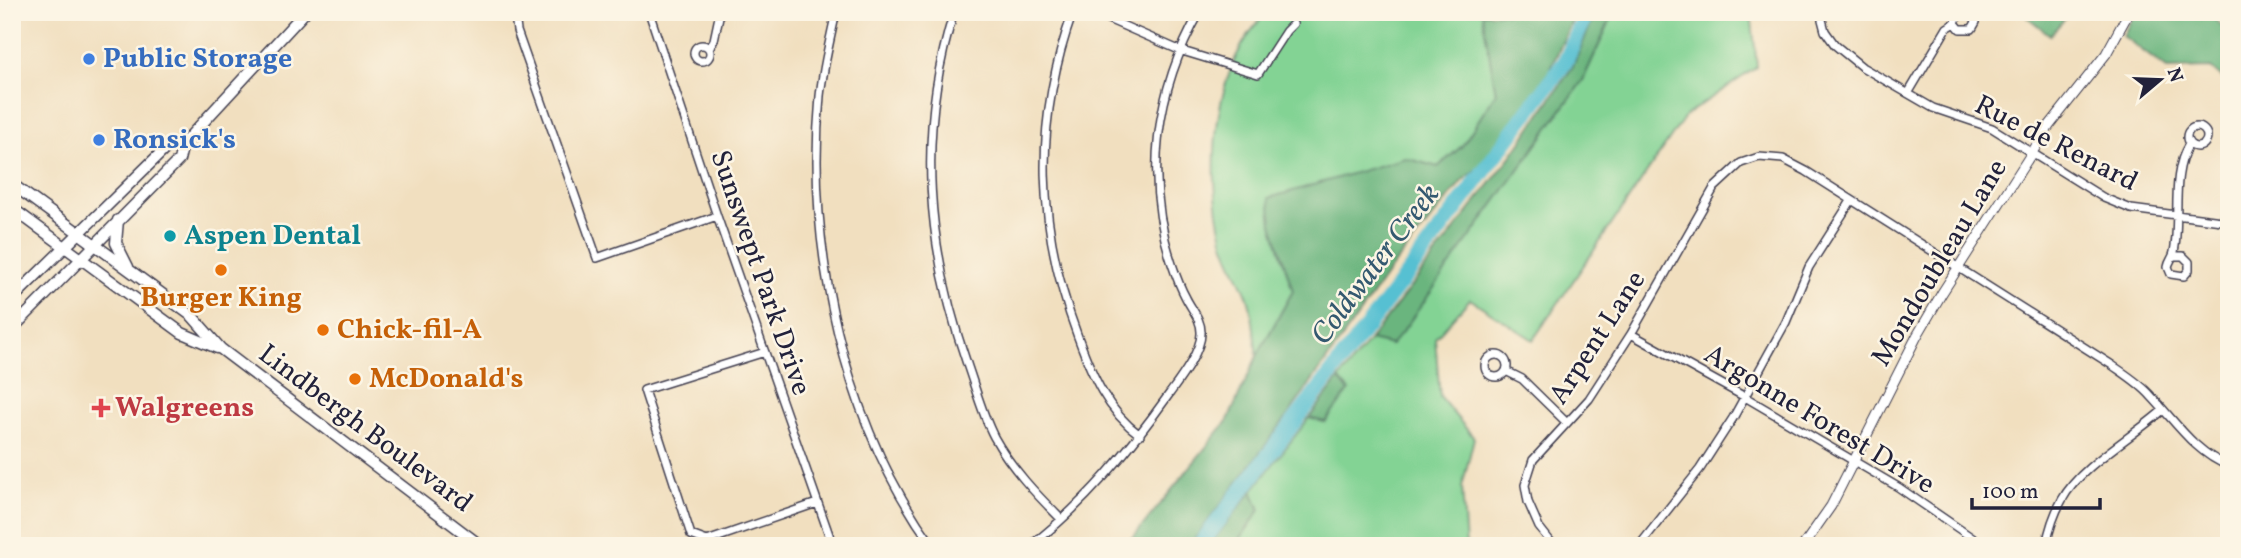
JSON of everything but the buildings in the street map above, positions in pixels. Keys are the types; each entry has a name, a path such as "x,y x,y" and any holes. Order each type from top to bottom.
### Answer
{"main road":[{"path":"12,329 179,160 182,146 305,12"},
{"path":"12,299 167,147 182,146"},
{"path":"12,184 94,244"},
{"name":"Lindbergh Boulevard","path":"12,208 182,333 221,349"},
{"path":"118,220 116,243 130,270"},
{"name":"Lindbergh Boulevard","path":"94,244 192,316 221,349 481,546"}],"street":[{"path":"524,12 516,23 517,31 597,258 717,216"},
{"name":"Sunswept Park Drive","path":"649,12 717,216 833,546"},
{"path":"709,48 714,40 720,12"},
{"path":"836,12 824,69 818,126 817,196 824,266 837,325 862,409 890,475 909,511 933,546"},
{"path":"954,12 937,80 930,170 933,224 945,293 994,438 1019,473 1061,519"},
{"path":"1073,12 1056,65 1045,135 1044,189 1050,240 1072,321 1090,368 1116,413 1140,435"},
{"path":"1091,12 1179,50 1258,74 1286,30 1293,24"},
{"path":"1030,546 1061,519 1140,435 1183,374 1200,342 1199,320 1178,282 1165,241 1156,179 1157,137 1164,102 1179,50 1200,12"},
{"name":"Rue de Renard","path":"1820,12 1825,31 1835,45 1862,67 1933,108 1992,128 2117,205 2229,222"},
{"path":"1909,92 1947,28 1955,23 1959,12"},
{"path":"1955,23 1960,29 1972,29 1976,22 1973,12"},
{"name":"Mondoubleau Lane","path":"1803,546 1831,506 1917,336 1959,267 2049,126 2106,54 2129,12"},
{"path":"2174,256 2175,215 2183,154 2189,144"},
{"name":"Arpent Lane","path":"1554,546 1539,527 1528,502 1525,485 1533,460 1589,399 1631,334 1714,188 1748,159 1783,159 1851,201"},
{"path":"1639,546 1700,468 1745,397 1786,322 1809,268 1851,201 2112,365 2150,394 2204,452 2229,466"},
{"name":"Argonne Forest Drive","path":"1631,334 1898,487 1984,546"},
{"path":"765,352 644,390 691,535 698,540 707,541 817,503"},
{"path":"1506,370 1522,379 1567,423"},
{"path":"2046,546 2061,500 2073,484 2085,471 2163,410"}],"green space":[{"path":"1268,12 1485,12 1483,14 1496,93 1462,146 1438,167 1405,158 1272,224 1293,291 1257,356 1250,305 1223,239 1215,181 1215,150 1218,119 1235,60 1249,34"},
{"path":"1576,12 1549,72 1483,164 1462,181 1390,270 1286,418 1189,546 1122,546 1136,534 1228,420 1257,356 1293,291 1272,224 1269,198 1405,158 1438,167 1462,146 1496,93 1482,13"},
{"path":"1596,12 1614,12 1583,80 1403,331 1391,345 1370,340 1512,155 1573,66"},
{"path":"1614,12 1751,12 1757,67 1686,115 1533,340 1470,299 1435,338 1440,397 1474,438 1462,487 1466,546 1235,546 1260,510 1252,491 1309,418 1325,422 1348,391 1339,379 1370,340 1391,345 1583,80"},
{"path":"2021,12 2071,12 2050,35"},
{"path":"2135,12 2205,12 2229,31 2229,84 2211,68 2167,69 2123,36"},
{"path":"1339,379 1349,391 1325,422 1309,418"},
{"path":"1252,491 1260,510 1235,546 1209,546"}],"waterway":[{"name":"Coldwater Creek","path":"1199,546 1409,272 1565,62 1587,12"}],"place":[{"name":"Public Storage","path":"89,59"},
{"name":"Ronsick's","path":"99,140"},
{"name":"Aspen Dental","path":"170,236"},
{"name":"Burger King","path":"221,270"},
{"name":"Chick-fil-A","path":"323,330"},
{"name":"McDonald's","path":"355,379"},
{"name":"Walgreens","path":"101,408"}]}
